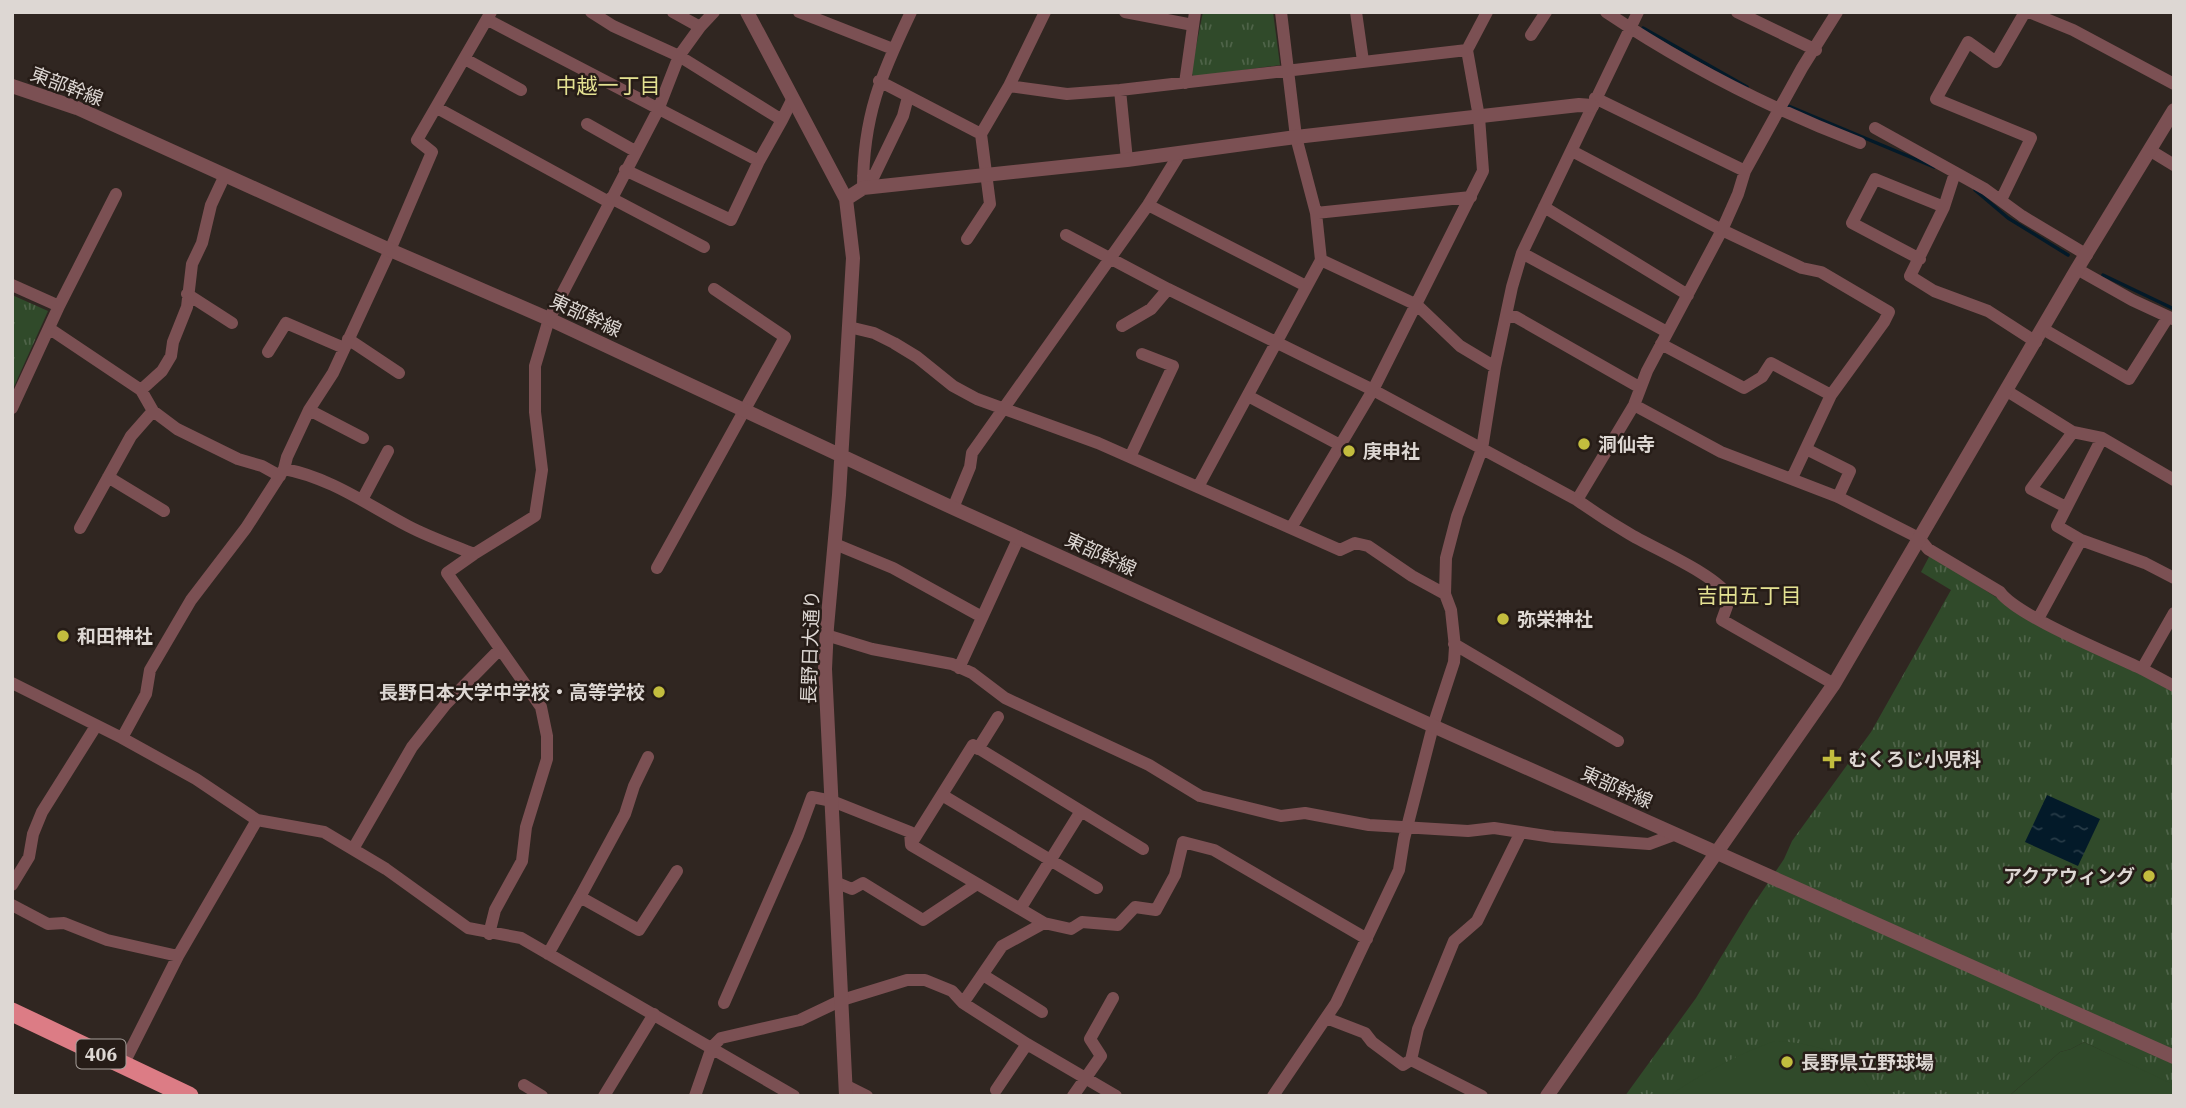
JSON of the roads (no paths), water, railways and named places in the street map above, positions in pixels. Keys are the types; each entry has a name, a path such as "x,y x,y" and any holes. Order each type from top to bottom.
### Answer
{"highway":[{"name":"406","path":"12,1012 123,1065 163,1090 190,1096"}],"street":[{"path":"591,12 613,26 679,56 782,120"},
{"path":"673,12 700,27"},
{"path":"489,934 495,910 522,861 526,827 547,759 547,736 541,707 447,573 535,516 542,470 535,412 535,366 549,319 658,110 679,56 700,27 715,12"},
{"path":"747,12 846,199 863,182 874,177 903,116 908,97"},
{"path":"799,12 893,49"},
{"path":"967,239 990,204 981,134 1009,86 1045,12"},
{"path":"1125,12 1194,19 1185,83"},
{"path":"1198,487 1321,260 1316,213 1296,137 1281,12"},
{"path":"1356,12 1363,61"},
{"path":"1292,528 1373,390 1483,171 1479,117 1467,50 1486,12"},
{"path":"1531,35 1546,12"},
{"path":"1606,12 1690,64 1860,143"},
{"path":"1273,1096 1336,1003 1399,870 1433,726 1450,678 1454,644 1451,610 1446,594 1449,541 1482,449 1495,367 1522,253 1639,12"},
{"path":"1737,12 1816,50"},
{"path":"1577,500 1634,405 1639,387 1722,230 1745,171 1837,12"},
{"path":"2001,200 2031,138 1936,99 1968,42 1996,62 2027,12 2073,30 2174,84"},
{"path":"863,182 863,155 873,97 907,13"},
{"path":"122,738 146,694 150,670 191,600 246,528 282,473 309,410 333,373 432,152 418,140 490,16 658,110 760,161"},
{"path":"1009,86 1067,94 1120,90 1467,50"},
{"path":"465,59 521,90"},
{"path":"879,81 981,134"},
{"name":"東部幹線","path":"12,86 77,108 549,319 953,508 1433,726 2174,1056"},
{"path":"1120,90 1127,160"},
{"path":"625,170 731,220 793,98"},
{"path":"863,182 986,174 1127,160 1593,102 1745,171"},
{"path":"437,108 704,247"},
{"path":"1547,1096 1835,684 2077,269 2174,110"},
{"path":"587,124 635,151"},
{"path":"1875,128 2001,200 2022,216 2087,255"},
{"path":"1572,151 1722,230 1802,268 1821,272 1889,312 1831,395 1792,478"},
{"path":"2151,151 2174,165"},
{"path":"953,508 970,467 972,453 1148,205 1180,153"},
{"path":"1955,173 1944,207 1910,276 1934,291 1988,311 2129,379 2171,318 2077,269"},
{"path":"141,390 162,371 171,356 173,342 187,307 192,264 202,243 211,205 225,175"},
{"path":"1920,259 1852,223 1875,179 1944,207"},
{"path":"12,408 59,306 116,194"},
{"path":"1316,213 1471,197"},
{"name":"長野日大通り","path":"846,199 853,258 835,544 826,635 825,695 846,1090"},
{"path":"1148,205 1306,286"},
{"path":"1544,207 1688,295"},
{"path":"1066,235 1276,344 1373,390 1577,500 1725,590 1730,598 1722,620 1835,684"},
{"path":"1522,253 1744,388 1762,377 1770,363 1831,395"},
{"path":"1321,260 1417,305 1460,346 1495,367"},
{"path":"12,285 59,306"},
{"path":"657,568 785,337 714,289"},
{"path":"1122,326 1151,309 1168,289"},
{"path":"187,294 232,323"},
{"path":"1506,316 1516,317 1639,387"},
{"path":"268,352 286,323 346,344 399,373"},
{"path":"849,327 874,333 894,343 917,357 953,386 977,399 1098,443 1340,550 1355,542 1368,546 1412,576 1446,594"},
{"path":"50,329 141,390 153,411 177,429 237,459 282,473 302,472 362,500 410,527 474,554"},
{"path":"1130,457 1173,366 1142,354"},
{"path":"2007,391 2073,432 2102,438 2174,480"},
{"path":"1248,396 1340,445"},
{"path":"1634,405 1721,452 1792,478 1919,538 1928,549 2000,592 2006,600 2038,619 2174,686"},
{"path":"309,410 363,438"},
{"path":"80,528 131,436 153,411"},
{"path":"2066,507 2031,489 2073,432"},
{"path":"2102,438 2057,526 2081,540 2145,563 2174,578"},
{"path":"1806,449 1850,471 1838,498"},
{"path":"362,500 388,451"},
{"path":"108,477 164,511"},
{"path":"959,668 1018,537"},
{"path":"2038,619 2081,540"},
{"path":"835,544 892,568 982,617"},
{"path":"2142,669 2174,614"},
{"path":"826,635 972,673 1004,698 1149,765 1200,796 1281,816 1305,813 1369,825 1468,831 1494,828 1649,844 1676,834"},
{"path":"1454,644 1618,741"},
{"path":"353,849 412,747 446,704 500,649"},
{"path":"12,683 122,738 196,779 257,820 324,832 386,869 468,928 521,938 794,1096"},
{"path":"978,748 998,717"},
{"path":"12,885 29,857 33,834 42,812 96,726"},
{"path":"911,845 973,744 1143,849"},
{"path":"548,954 625,814 634,786 648,757"},
{"path":"942,795 1097,888"},
{"path":"724,1003 812,797 832,801 910,832 911,845"},
{"path":"1020,909 1082,811"},
{"path":"123,1065 178,956 257,820"},
{"path":"1326,1018 1364,1033 1403,1065 1411,1060 1418,1028 1454,942 1477,921 1521,832"},
{"path":"911,845 1044,923 1071,929 1082,922 1118,925 1135,907 1156,910 1175,875 1183,842 1214,850 1367,939"},
{"path":"580,897 639,930 677,871"},
{"path":"835,882 852,889 863,883 923,920 977,884"},
{"path":"12,905 48,924 64,923 107,940 178,956"},
{"path":"963,1003 1002,946 1044,923"},
{"path":"982,975 1042,1012"},
{"path":"695,1096 712,1047 721,1038 800,1020 842,1000 907,981 925,980 952,991 963,1003 1027,1044 1116,1096"},
{"path":"1073,1096 1101,1056 1090,1039 1113,998"},
{"path":"604,1096 654,1014"},
{"path":"996,1090 1027,1044"},
{"path":"1411,1060 1482,1096"},
{"path":"524,1085 542,1096"},
{"path":"846,1090 867,1096"}],"water":[{"path":"2047,795 2100,819 2078,866 2025,842"}],"waterway":[{"path":"1643,28 1747,87"},
{"path":"1786,105 1934,167"},
{"path":"1975,190 2008,218 2068,255"},
{"path":"2103,275 2174,309"}],"place":[{"name":"洞仙寺","path":"1584,444"},
{"name":"庚申社","path":"1349,451"},
{"name":"弥栄神社","path":"1503,619"},
{"name":"和田神社","path":"63,636"},
{"name":"長野日本大学中学校・高等学校","path":"659,692"},
{"name":"むくろじ小児科","path":"1832,759"},
{"name":"アクアウィング","path":"2149,876"},
{"name":"長野県立野球場","path":"1787,1062"}],"district":[{"name":"中越一丁目","path":"608,85"},
{"name":"吉田五丁目","path":"1749,595"}]}
